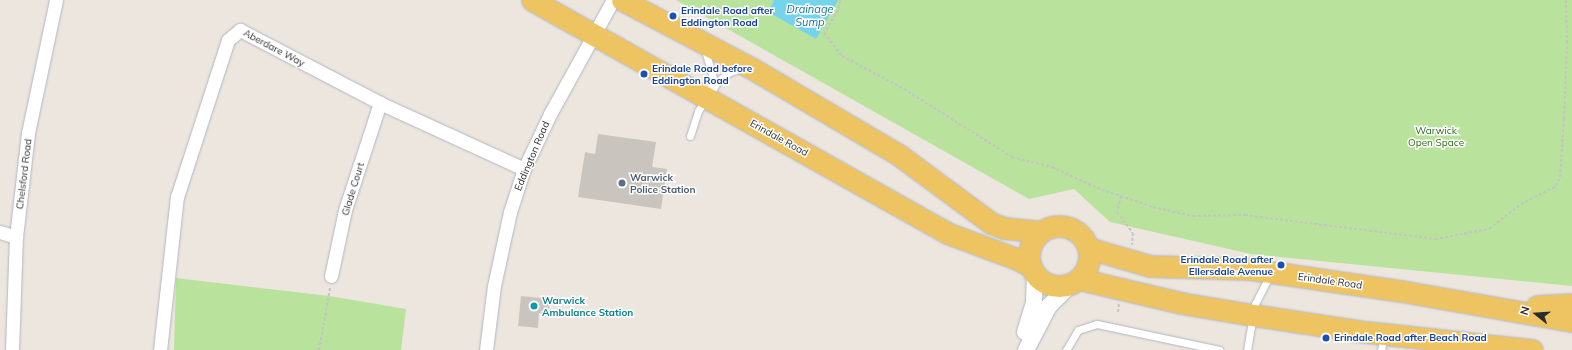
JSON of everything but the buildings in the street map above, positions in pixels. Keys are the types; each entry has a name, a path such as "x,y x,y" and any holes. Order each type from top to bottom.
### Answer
{"main road":[{"name":"Erindale Road","path":"532,0 947,233 1017,259 1051,286 1074,282 1181,303 1253,314 1383,342 1532,350"},
{"path":"622,0 753,69 899,155 991,223 1004,228 1040,232 1058,225 1068,227 1084,239 1088,248 1089,259 1086,270 1074,282"},
{"path":"1032,271 1029,247 1040,232"},
{"name":"Erindale Road","path":"1088,248 1150,266 1221,266 1272,272 1572,320"},
{"path":"1442,298 1474,295 1539,306 1572,304"}],"street":[{"name":"Chelsford Road","path":"12,350 16,237 28,133 56,0"},
{"name":"Eddington Road","path":"486,350 494,286 510,212 524,169 550,114 613,0"},
{"name":"Aberdare Way","path":"160,350 177,197 228,40 240,30 380,103 524,169"},
{"name":"Glade Court","path":"331,276 345,210 380,103"},
{"path":"0,232 16,237"},
{"path":"1016,350 1030,320 1034,302 1032,271"},
{"path":"1026,350 1049,306 1074,282"}],"lane":[{"path":"690,136 698,111 706,97 713,78 709,58 700,41"},
{"path":"706,97 728,73 740,68 753,69"},
{"path":"1247,350 1253,314 1260,291 1272,272"},
{"path":"1066,350 1078,330 1097,324 1219,350"}],"path":[{"path":"840,0 838,10 824,33 842,56 904,90 1012,157 1052,167 1121,196 1153,207 1193,216 1245,214 1436,239 1489,229 1520,204 1556,186 1560,177 1567,43 1566,0"},
{"path":"1121,196 1117,212 1128,224 1133,233 1132,240"},
{"path":"319,350 331,276"}],"green space":[{"name":"Warwick Open Space","path":"676,0 1572,0 1572,286 1251,254 1110,222 1074,189 1029,199"},
{"path":"176,278 329,296 406,309 401,350 174,350"}],"water":[{"name":"Drainage Sump","path":"774,0 838,0 816,39 768,12"}],"place":[{"name":"Erindale Road after Eddington Road","path":"673,16"},
{"name":"Erindale Road before Eddington Road","path":"644,74"},
{"name":"Warwick Police Station","path":"622,183"},
{"name":"Erindale Road after Ellersdale Avenue","path":"1281,265"},
{"name":"Warwick Ambulance Station","path":"534,306"},
{"name":"Erindale Road after Beach Road","path":"1326,338"}]}
